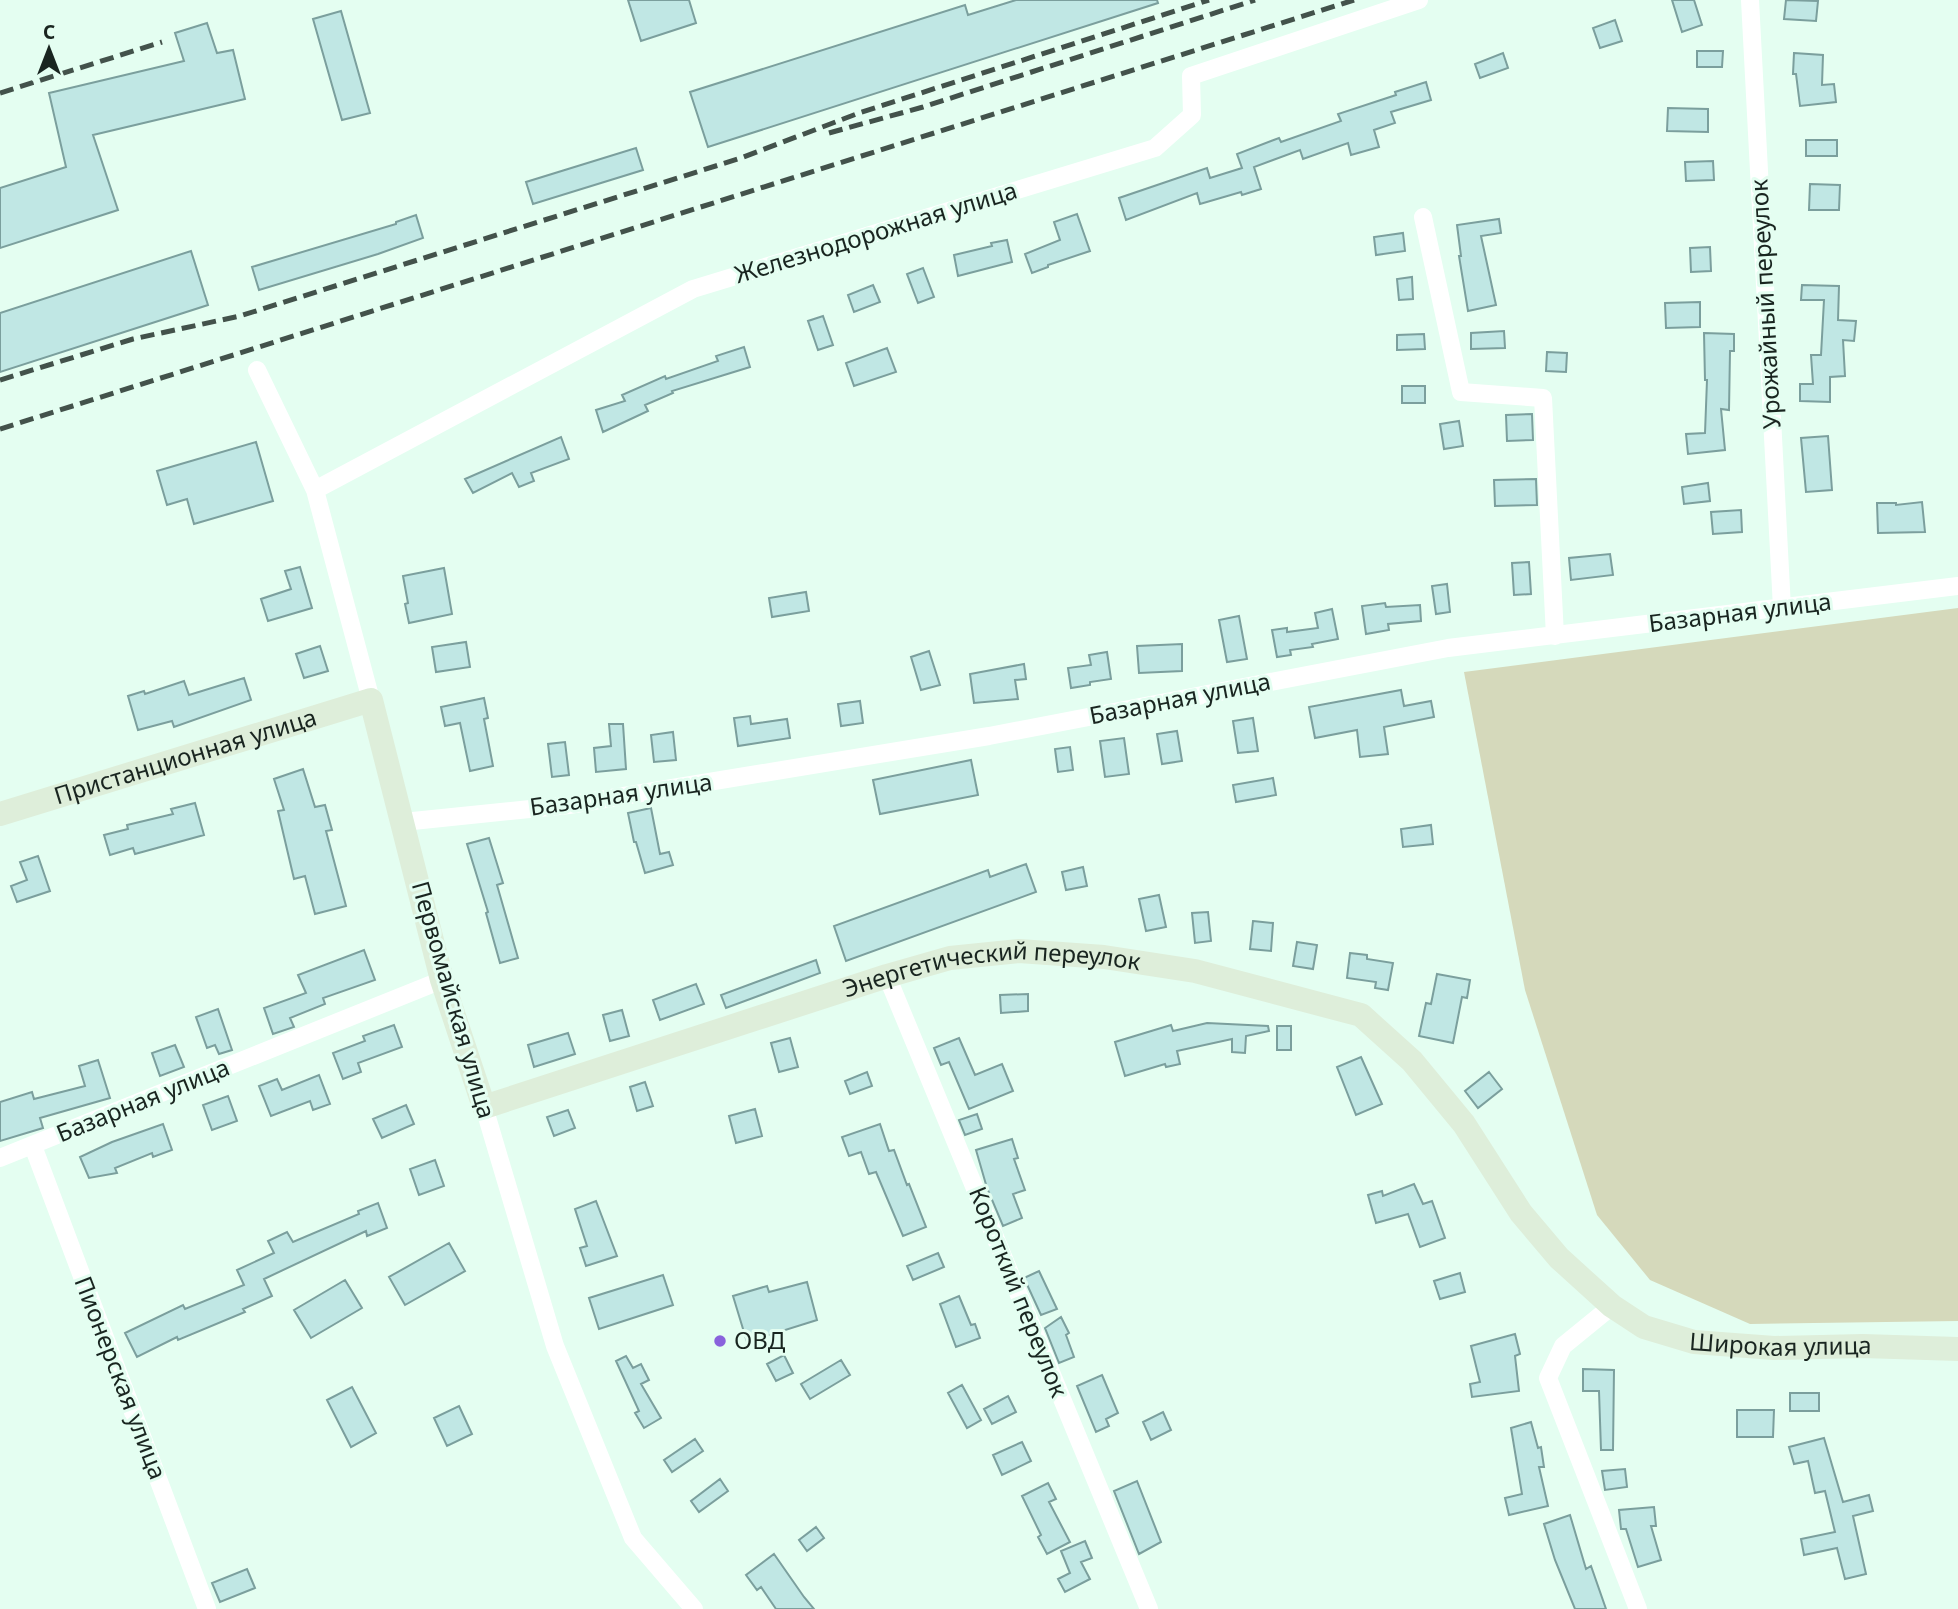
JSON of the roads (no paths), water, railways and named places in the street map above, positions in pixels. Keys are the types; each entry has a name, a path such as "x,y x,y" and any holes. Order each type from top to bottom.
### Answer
{"street":[{"name":"Железнодорожная улица","path":"314,490 693,289 1155,148 1192,115 1191,76 1419,0"},
{"name":"Урожайный переулок","path":"1750,0 1782,608"},
{"path":"1423,217 1461,392 1543,398 1555,636"},
{"name":"Первомайская улица","path":"257,370 314,490 442,979 484,1107 555,1346 633,1538 694,1609"},
{"name":"Базарная улица","path":"403,822 569,805 989,736 1448,648 1958,586"},
{"name":"Пристанционная улица","path":"0,814 371,700"},
{"name":"Энергетический переулок","path":"484,1107 950,958 1018,951 1104,957 1195,971 1361,1015 1412,1061 1465,1124 1521,1213 1559,1258 1612,1306"},
{"name":"Короткий переулок","path":"887,976 1149,1609"},
{"name":"Базарная улица","path":"0,1158 442,979"},
{"name":"Пионерская улица","path":"33,1146 207,1609"},
{"path":"1612,1306 1563,1346 1548,1378 1638,1609"},
{"name":"Широкая улица","path":"1612,1306 1644,1327 1694,1342 1774,1348 1863,1346 1958,1349"}],"railway":[{"path":"0,380 133,339 240,316 741,158 859,113 1209,0"},
{"path":"829,133 923,107 1255,0"},
{"path":"0,429 1354,0"},
{"path":"0,93 162,42"}],"place":[{"name":"ОВД","path":"720,1341"}]}
